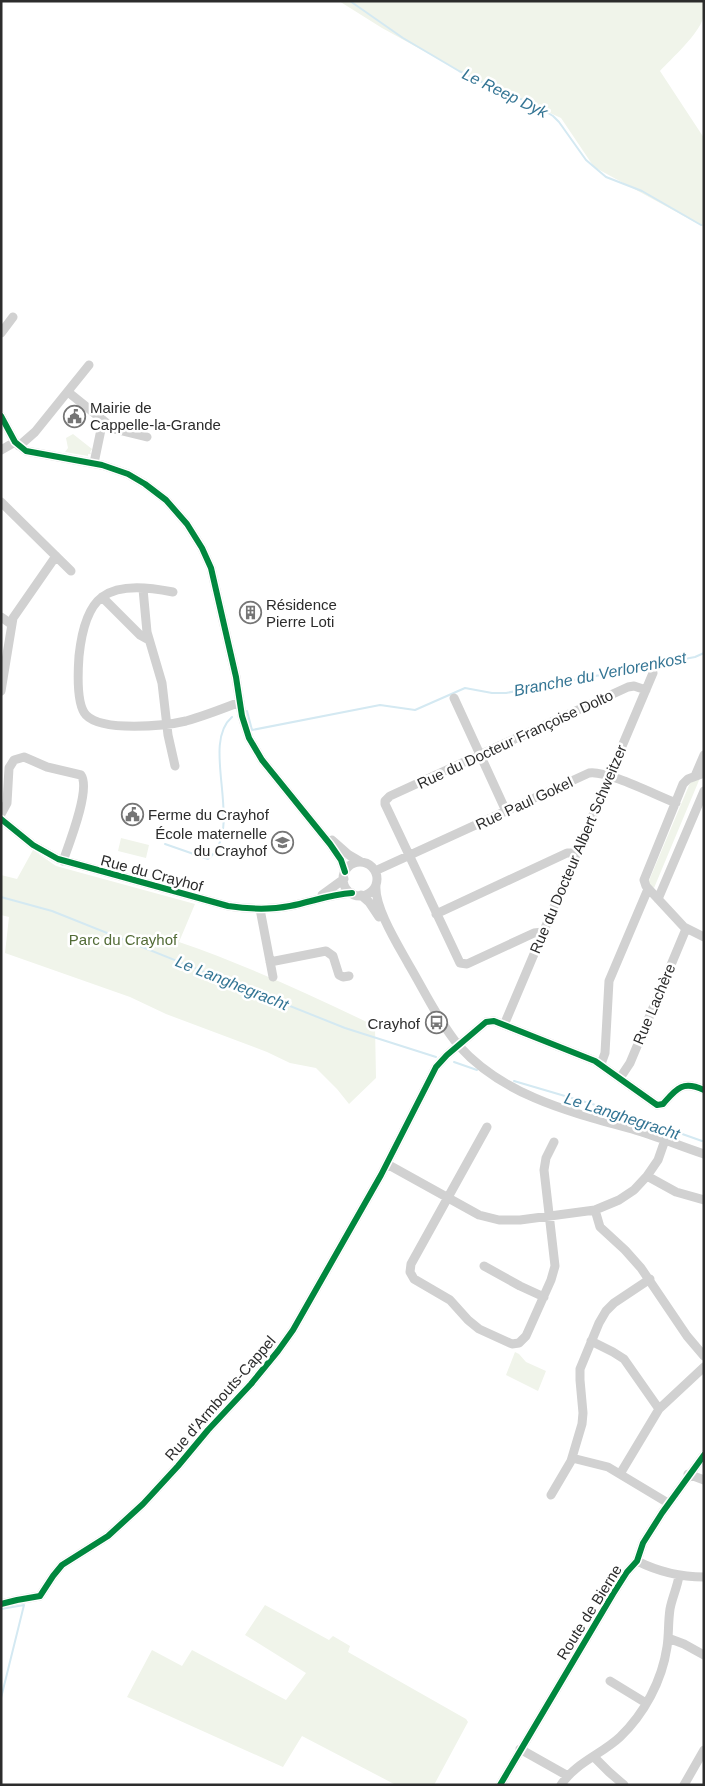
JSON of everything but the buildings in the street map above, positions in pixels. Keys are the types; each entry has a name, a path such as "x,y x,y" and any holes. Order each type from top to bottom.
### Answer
{"street":[{"path":"1,333 13,317"},
{"path":"1,450 17,444 35,432 89,365"},
{"path":"68,392 117,430 147,437"},
{"path":"1,416 17,444 26,451 94,463 128,474 157,493 176,511 197,538 207,558 212,574 236,677 246,731 256,752 309,816 340,858 346,888 372,906 395,940 441,1021 459,1045 490,1073 518,1091 549,1104 634,1130 704,1158"},
{"path":"94,463 103,420"},
{"path":"1,502 71,571"},
{"path":"1,691 4,660 11,624 16,612 56,556"},
{"path":"143,589 146,627 162,683 175,766"},
{"path":"173,592 155,589 116,591 102,597 95,605 90,613 81,641 78,682 83,711 93,720 111,724 138,726 167,724 195,718 240,702"},
{"path":"102,597 142,637 149,640"},
{"path":"1,617 11,624"},
{"name":"Rue du Docteur Albert Schweitzer","path":"504,1025 653,673"},
{"name":"Rue du Docteur Françoise Dolto","path":"409,856 385,804 385,801 390,796 628,687 634,686 646,690"},
{"path":"454,698 506,811"},
{"path":"704,755 699,774 684,783 644,878 644,883 648,888 686,929 704,938"},
{"path":"1,814 7,803 9,768 11,763 17,758 27,758 47,767 81,775 84,780 84,786 78,815 63,860"},
{"name":"Rue Paul Gokel","path":"375,871 586,774 596,772 608,776 676,804"},
{"path":"658,899 704,791"},
{"path":"309,816 343,851 353,858 370,865 375,871 378,902 395,940"},
{"name":"Rue du Crayhof","path":"1,819 33,845 63,860 215,903 239,908 260,909 286,907 333,895 356,894"},
{"path":"436,914 567,854 576,853"},
{"path":"409,856 457,960 462,964 468,964 536,932 543,932"},
{"path":"344,875 351,865 361,862"},
{"name":"Rue du Crayhof","path":"308,902 326,893 344,875"},
{"path":"356,894 371,892 376,885"},
{"path":"601,1064 605,1053 608,981 648,888"},
{"path":"260,909 273,977"},
{"name":"Rue Lachère","path":"620,1078 630,1064 686,929"},
{"path":"270,962 326,951 333,956 339,975 343,977 349,976"},
{"name":"Rue d'Armbouts-Cappel","path":"1,1604 13,1600 40,1596 62,1565 108,1536 143,1504 251,1384 290,1334 386,1164 436,1067 459,1045 488,1022 494,1021 504,1025"},
{"path":"504,1025 601,1064 659,1105 663,1104 671,1093 679,1088 689,1085 702,1086"},
{"path":"487,1127 411,1264 410,1269 414,1279 450,1300 476,1327 509,1344 517,1344 526,1336 553,1276 556,1263 544,1168 546,1158 554,1142"},
{"path":"664,1143 704,1154"},
{"path":"386,1164 476,1214 512,1221 595,1210 622,1198 634,1190 647,1176 658,1160 664,1143"},
{"path":"647,1176 676,1192 704,1200"},
{"path":"595,1210 600,1227 630,1254 650,1280 687,1336 704,1356"},
{"path":"484,1266 544,1297"},
{"path":"551,1495 572,1458 583,1419 580,1369 601,1318 608,1308 618,1300 650,1280"},
{"path":"591,1341 624,1359 659,1408"},
{"path":"620,1474 659,1408 704,1366"},
{"name":"Route de Bierne","path":"500,1785 621,1581 636,1561 643,1543 688,1474 704,1455"},
{"path":"572,1458 601,1465 620,1474 668,1503"},
{"path":"688,1474 704,1480"},
{"path":"636,1561 661,1572 679,1576 704,1577"},
{"path":"562,1785 568,1776 580,1765 594,1757 622,1735 636,1719 646,1703 661,1672 668,1638 670,1610 679,1576"},
{"path":"668,1638 704,1655"},
{"path":"610,1681 646,1703"},
{"path":"520,1749 568,1776"},
{"path":"684,1785 704,1750"},
{"path":"594,1757 624,1785"}],"green space":[{"path":"339,1 704,1 704,16 696,31 660,71 704,138 704,227 594,167 561,118 471,77 382,28"},
{"path":"73,434 92,449 91,454 88,454 88,456 65,452 68,448 66,438"},
{"path":"700,778 654,888 648,883 690,783"},
{"path":"121,838 149,845 146,858 118,851"},
{"name":"Parc du Crayhof","path":"33,850 56,866 195,904 179,942 229,960 278,981 375,1026 376,1078 349,1104 316,1068 290,1063 267,1052 166,1014 130,997 5,953 9,917 1,915 1,875 17,879"},
{"path":"515,1352 526,1362 546,1371 538,1391 506,1375"},
{"path":"265,1605 329,1640 333,1636 350,1646 348,1652 466,1719 468,1722 434,1785 396,1785 302,1736 283,1767 127,1697 152,1650 182,1666 192,1650 286,1700 306,1673 245,1635"}],"waterway":[{"name":"Le Reep Dyk","path":"350,1 403,38 459,71 535,105 553,116 586,160 606,177 642,191 701,225"},
{"name":"Branche du Verlorenkost","path":"247,711 252,730 380,705 415,710 465,688 492,693 506,693 695,657 704,653"},
{"name":"Branche du Verlorenkost","path":"165,844 208,859 219,845 223,828 224,808 220,747 223,730 232,717"},
{"name":"Le Langhegracht","path":"1,897 52,911 345,1028 436,1057"},
{"name":"Le Langhegracht","path":"454,1062 477,1070"},
{"name":"Le Langhegracht","path":"514,1081 626,1114 702,1141"},
{"path":"1,1609 24,1605 1,1698"}],"cycle path":[{"path":"1,416 15,442 26,451 102,465 128,474 166,500 187,524 202,548 211,568 236,677 242,716 249,738 262,760 330,844 341,860 345,872"},
{"path":"1,819 33,845 58,859 228,906 275,908 352,893"},
{"path":"1,1604 40,1596 62,1565 108,1536 143,1504 251,1384 293,1330 381,1175 436,1067 447,1055 486,1022 494,1021 595,1061 657,1105 663,1104 676,1090 685,1086 704,1090"},
{"path":"500,1785 613,1594 627,1572 637,1561 643,1543 704,1455"}],"place":[{"name":"Mairie de Cappelle-la-Grande","path":"74,416"},
{"name":"Résidence Pierre Loti","path":"250,613"},
{"name":"Ferme du Crayhof","path":"132,814"},
{"name":"École maternelle du Crayhof","path":"283,842"},
{"name":"Crayhof","path":"436,1023"}]}
